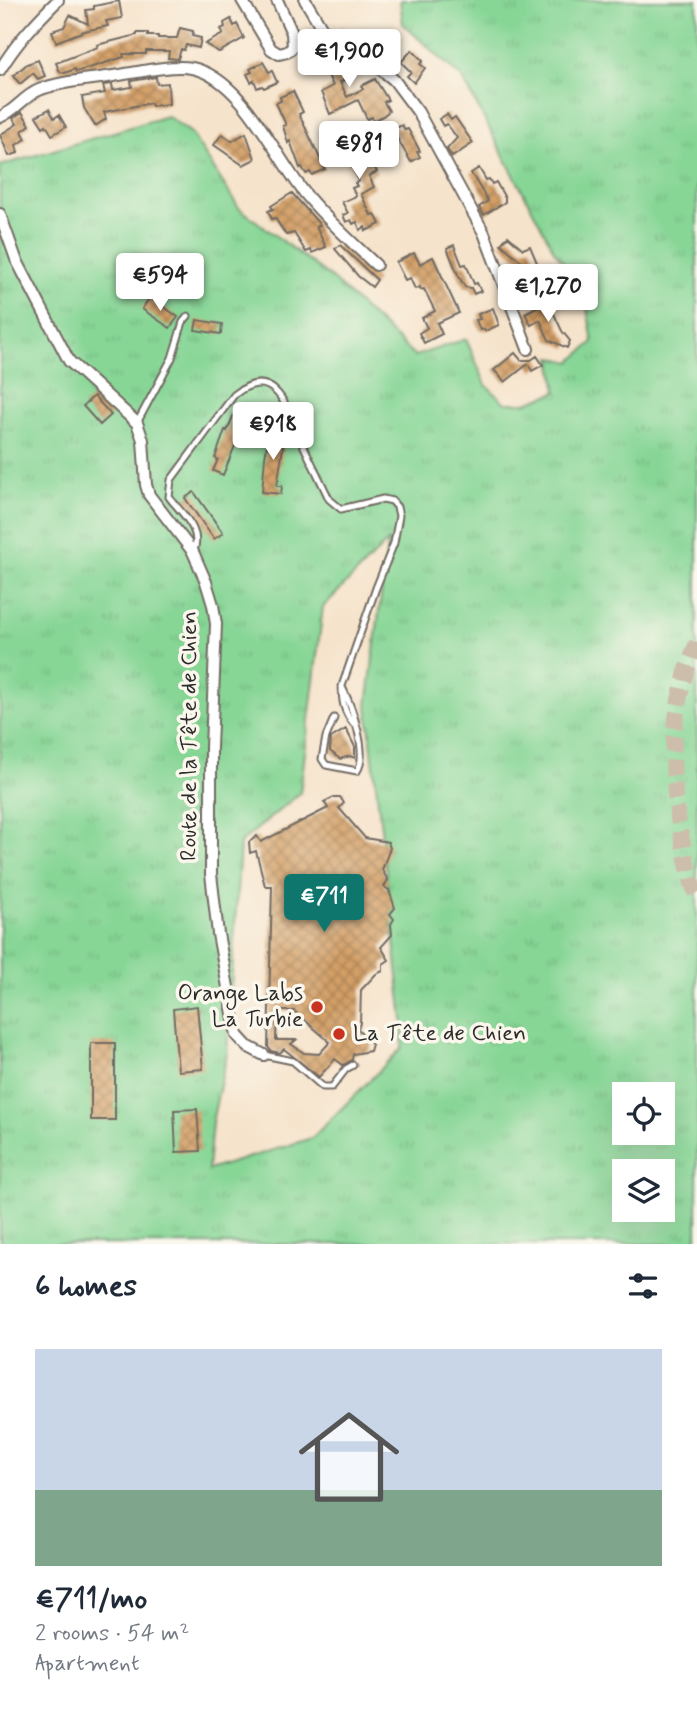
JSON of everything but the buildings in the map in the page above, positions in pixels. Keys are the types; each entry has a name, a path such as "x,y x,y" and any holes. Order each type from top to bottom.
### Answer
{"street":[{"path":"0,70 35,23 58,0"},
{"path":"242,0 271,49 279,54 293,47 292,33 277,0"},
{"path":"305,0 323,30 394,80 418,112 484,233 528,349"},
{"path":"0,117 27,97 48,88 160,69 190,68 210,74 239,99 256,120 308,198 376,265"},
{"path":"0,214 16,259 69,361 137,423"},
{"name":"Route de la Tête de Chien","path":"137,423 143,440 149,495 193,552 206,582 216,624 211,747 211,874 218,934 236,1035 247,1046 264,1055"}],"lane":[{"path":"137,423 172,358 183,322 188,316"},
{"path":"193,552 198,543 195,530 169,497 171,480 234,395 246,386 256,383 267,386 284,399 334,505 341,509 383,499 397,507 399,516 394,543 342,687 342,702 362,746 362,764 356,771 326,765 322,759 334,718"},
{"path":"264,1055 293,1061 323,1087 332,1087 346,1069 353,1065"}],"green space":[{"path":"400,0 697,0 697,1244 0,1244 0,166 167,116 191,133 239,208 330,277 415,356 466,339 486,385 505,403 526,403 557,392 551,357 571,362 593,342 583,286 555,252 463,79 403,24","holes":["388,541 367,706 403,1020 402,1048 312,1138 208,1170 212,1122 227,1053 240,843 300,793 323,607"]}],"tunnel":[{"path":"697,643 688,667 676,717 673,767 678,818 688,870 697,896"}],"place":[{"name":"Orange Labs La Turbie","path":"317,1007"},
{"name":"La Tête de Chien","path":"339,1034"}]}
